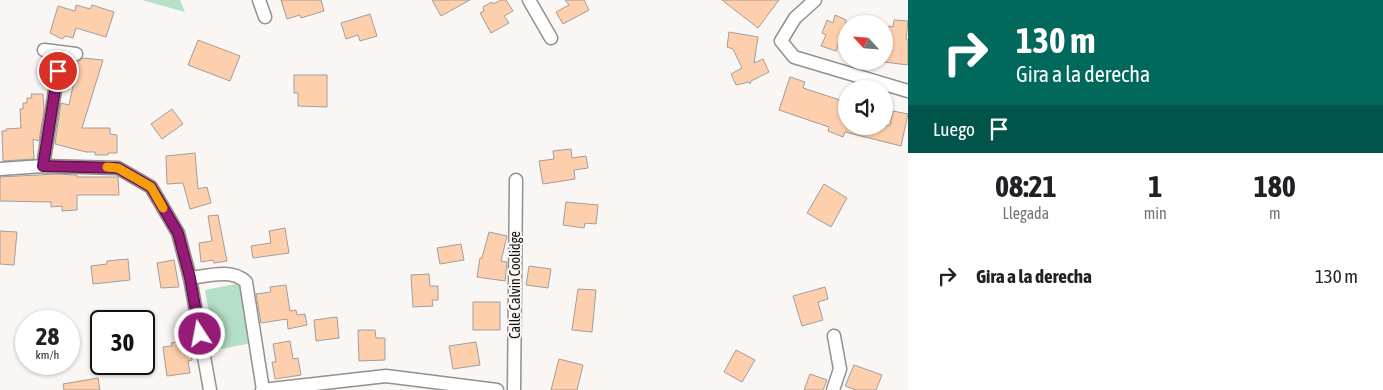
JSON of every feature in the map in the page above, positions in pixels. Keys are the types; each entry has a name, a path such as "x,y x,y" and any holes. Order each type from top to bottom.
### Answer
{"street":[{"path":"259,0 265,17"},
{"path":"529,0 551,38"},
{"path":"815,0 795,18 781,41 794,57 908,91"},
{"path":"44,50 76,54"},
{"path":"43,166 61,52"},
{"path":"0,168 43,166 118,168 151,187 178,233 190,278 210,390"},
{"name":"Calle Calvin Coolidge","path":"514,390 516,180"},
{"path":"190,278 232,274 246,282 263,390 386,376 497,390"},
{"path":"834,336 840,368 834,390"}],"green space":[{"path":"142,0 180,0 185,12"},
{"path":"241,283 252,343 216,350 205,290"}],"building":[{"path":"281,0 321,0 324,11 301,18 300,15 287,19"},
{"path":"432,0 470,0 441,16"},
{"path":"506,0 513,11 504,16 509,23 491,33 480,13 484,11 483,7"},
{"path":"565,0 584,0 589,10 563,24 556,12 569,5"},
{"path":"722,0 779,0 758,28"},
{"path":"76,5 90,9 92,5 114,12 106,37 76,28 73,38 66,36 62,39 50,33 58,6 75,11"},
{"path":"370,14 377,36 360,41 358,35 346,39 341,23"},
{"path":"835,15 838,16 838,46 836,51 821,46 826,35 822,33 827,20 833,23"},
{"path":"894,20 908,21 906,39 908,40 908,65 893,63"},
{"path":"729,32 758,37 754,63 763,59 769,72 751,81 750,84 749,82 736,85 731,74 742,68 733,49 727,47"},
{"path":"198,40 240,56 230,81 188,65"},
{"path":"83,58 103,60 82,128 110,128 110,134 117,135 117,153 95,155 95,152 86,152 55,144 61,103 69,105 78,62"},
{"path":"294,75 327,75 327,107 298,106 298,93 294,93"},
{"path":"790,77 805,82 803,88 838,99 838,135 828,131 829,127 779,110"},
{"path":"31,94 43,94 44,110 39,141 33,139 34,159 3,161 2,131 21,128 20,109 23,109 23,103 27,103 27,98 32,98"},
{"path":"172,109 183,124 162,139 151,124"},
{"path":"893,111 908,114 901,146 857,135 893,135"},
{"path":"571,149 572,158 586,156 588,168 574,170 575,179 543,184 539,161 554,159 553,151"},
{"path":"195,153 198,189 207,187 211,203 190,209 183,183 167,184 166,156"},
{"path":"56,174 77,175 77,177 118,177 119,195 77,195 77,210 62,211 62,206 51,207 51,202 0,201 0,177"},
{"path":"824,184 847,198 831,227 807,213"},
{"path":"566,202 598,205 596,224 585,223 584,228 563,225"},
{"path":"218,215 227,261 214,263 213,260 201,262 199,243 212,241 208,216"},
{"path":"285,228 289,253 253,258 251,246 271,243 269,231"},
{"path":"0,231 17,232 14,265 0,264"},
{"path":"489,232 507,236 501,261 507,262 505,281 477,277 480,258 482,258"},
{"path":"461,244 464,260 440,264 437,248"},
{"path":"128,259 130,280 93,284 91,266 107,264 107,261"},
{"path":"174,260 179,287 161,288 157,263"},
{"path":"529,266 551,269 548,288 526,285"},
{"path":"429,274 430,286 438,286 438,300 432,300 433,306 413,307 411,275"},
{"path":"286,285 290,311 296,310 297,315 305,314 307,325 288,329 287,319 261,323 256,294 271,292 270,287"},
{"path":"825,287 828,299 818,302 823,320 802,326 793,296"},
{"path":"578,289 596,290 592,332 572,330"},
{"path":"473,302 500,302 500,330 473,330"},
{"path":"337,317 339,338 316,341 314,320"},
{"path":"358,330 375,330 376,338 385,338 385,360 359,361"},
{"path":"189,340 192,360 188,361 190,373 167,376 163,347 172,346 171,343"},
{"path":"290,341 293,359 298,358 301,375 275,379 272,362 276,362 273,344"},
{"path":"476,342 480,365 453,369 449,346"},
{"path":"736,350 755,360 742,382 724,372"},
{"path":"559,359 583,365 577,390 551,390"},
{"path":"854,365 882,375 876,390 856,390 845,386"},
{"path":"810,374 827,380 823,390 804,390"},
{"path":"98,378 100,390 64,390 63,384"}],"slow traffic":[{"path":"107,167 118,168 151,187 163,208"}],"route":[{"path":"58,71 43,166 118,168 151,187 178,233 190,278 200,334"}]}
